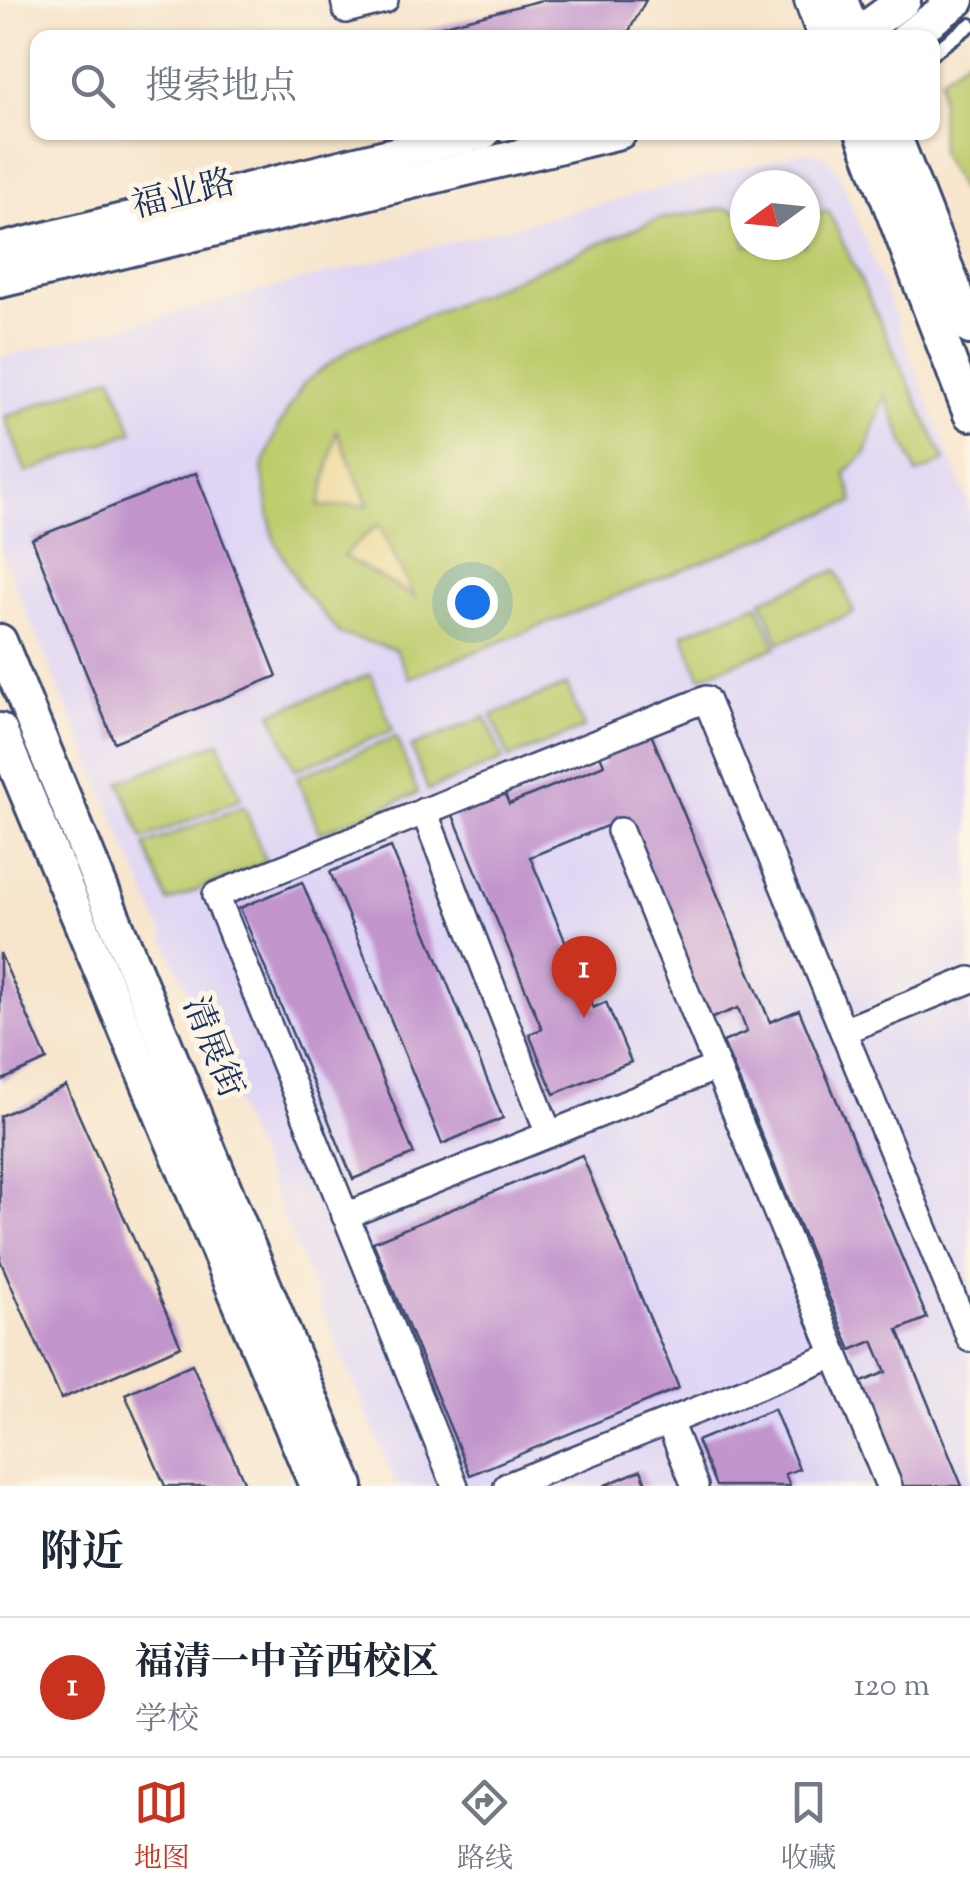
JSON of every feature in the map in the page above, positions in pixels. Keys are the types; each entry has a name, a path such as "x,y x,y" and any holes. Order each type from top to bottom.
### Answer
{"street":[{"path":"344,0 346,10 385,0"},
{"path":"811,0 840,30"},
{"path":"841,0 846,30"},
{"path":"858,30 904,0"},
{"path":"917,30 958,0"},
{"name":"福业路","path":"0,250 451,140"},
{"name":"福业路","path":"0,281 587,140"},
{"path":"865,140 970,414"},
{"path":"896,140 970,328"},
{"name":"清展街","path":"0,641 347,1486"},
{"path":"454,1486 216,896 706,699 970,1339"},
{"name":"清展街","path":"0,730 316,1486"},
{"path":"424,812 549,1134"},
{"path":"620,831 889,1486"},
{"path":"843,1031 970,980"},
{"path":"346,1216 717,1067"},
{"path":"507,1486 836,1355"},
{"path":"669,1422 695,1486"}],"lane":[{"path":"940,47 970,25"},
{"path":"912,140 970,295"}],"shaded area":[{"path":"807,151 825,156 838,171 970,509 970,1486 397,1486 0,549 0,358 730,171 730,260 820,260 820,170 733,170"}],"green space":[{"path":"970,56 970,207 940,152 941,78"},
{"path":"726,208 730,209 730,260 820,260 820,212 828,210 945,461 917,474 885,395 866,453 845,473 854,502 409,678 396,650 340,634 300,587 273,537 262,469 277,429 304,383 352,347 658,219"},
{"path":"112,376 133,432 26,473 5,417"},
{"path":"837,570 854,613 779,643 762,600"},
{"path":"758,604 776,647 700,677 683,634"},
{"path":"371,674 393,730 295,770 272,713"},
{"path":"567,685 584,728 509,758 492,715"},
{"path":"486,717 503,760 428,790 411,747"},
{"path":"396,737 418,793 320,833 297,777"},
{"path":"219,742 241,799 143,839 120,782"},
{"path":"244,806 266,862 168,902 145,845"}],"sand":[{"path":"337,431 368,505 319,507"},
{"path":"379,524 414,597 343,556"}],"building":[{"path":"542,0 646,0 630,30 426,30"},
{"path":"196,473 277,676 114,742 32,539"},
{"path":"651,734 770,1022 799,1010 927,1318 898,1330 962,1486 902,1486 860,1383 886,1372 873,1341 851,1350 723,1042 747,1032 738,1008 710,1019 626,818 530,857 593,1008 606,1002 631,1062 554,1094 529,1034 542,1029 452,813 504,792 509,804 604,765 600,755"},
{"path":"391,847 503,1118 442,1144 330,872"},
{"path":"302,882 414,1154 353,1179 240,908"},
{"path":"0,953 47,1060 0,1081"},
{"path":"66,1086 181,1346 61,1399 0,1260 0,1116"},
{"path":"582,1155 679,1388 470,1475 373,1242"},
{"path":"192,1364 246,1486 165,1486 125,1394"},
{"path":"774,1409 799,1469 785,1474 790,1486 716,1486 697,1441"},
{"path":"641,1470 647,1486 603,1486"}],"place":[{"name":"福清一中音西校区","path":"584,1018"}]}
